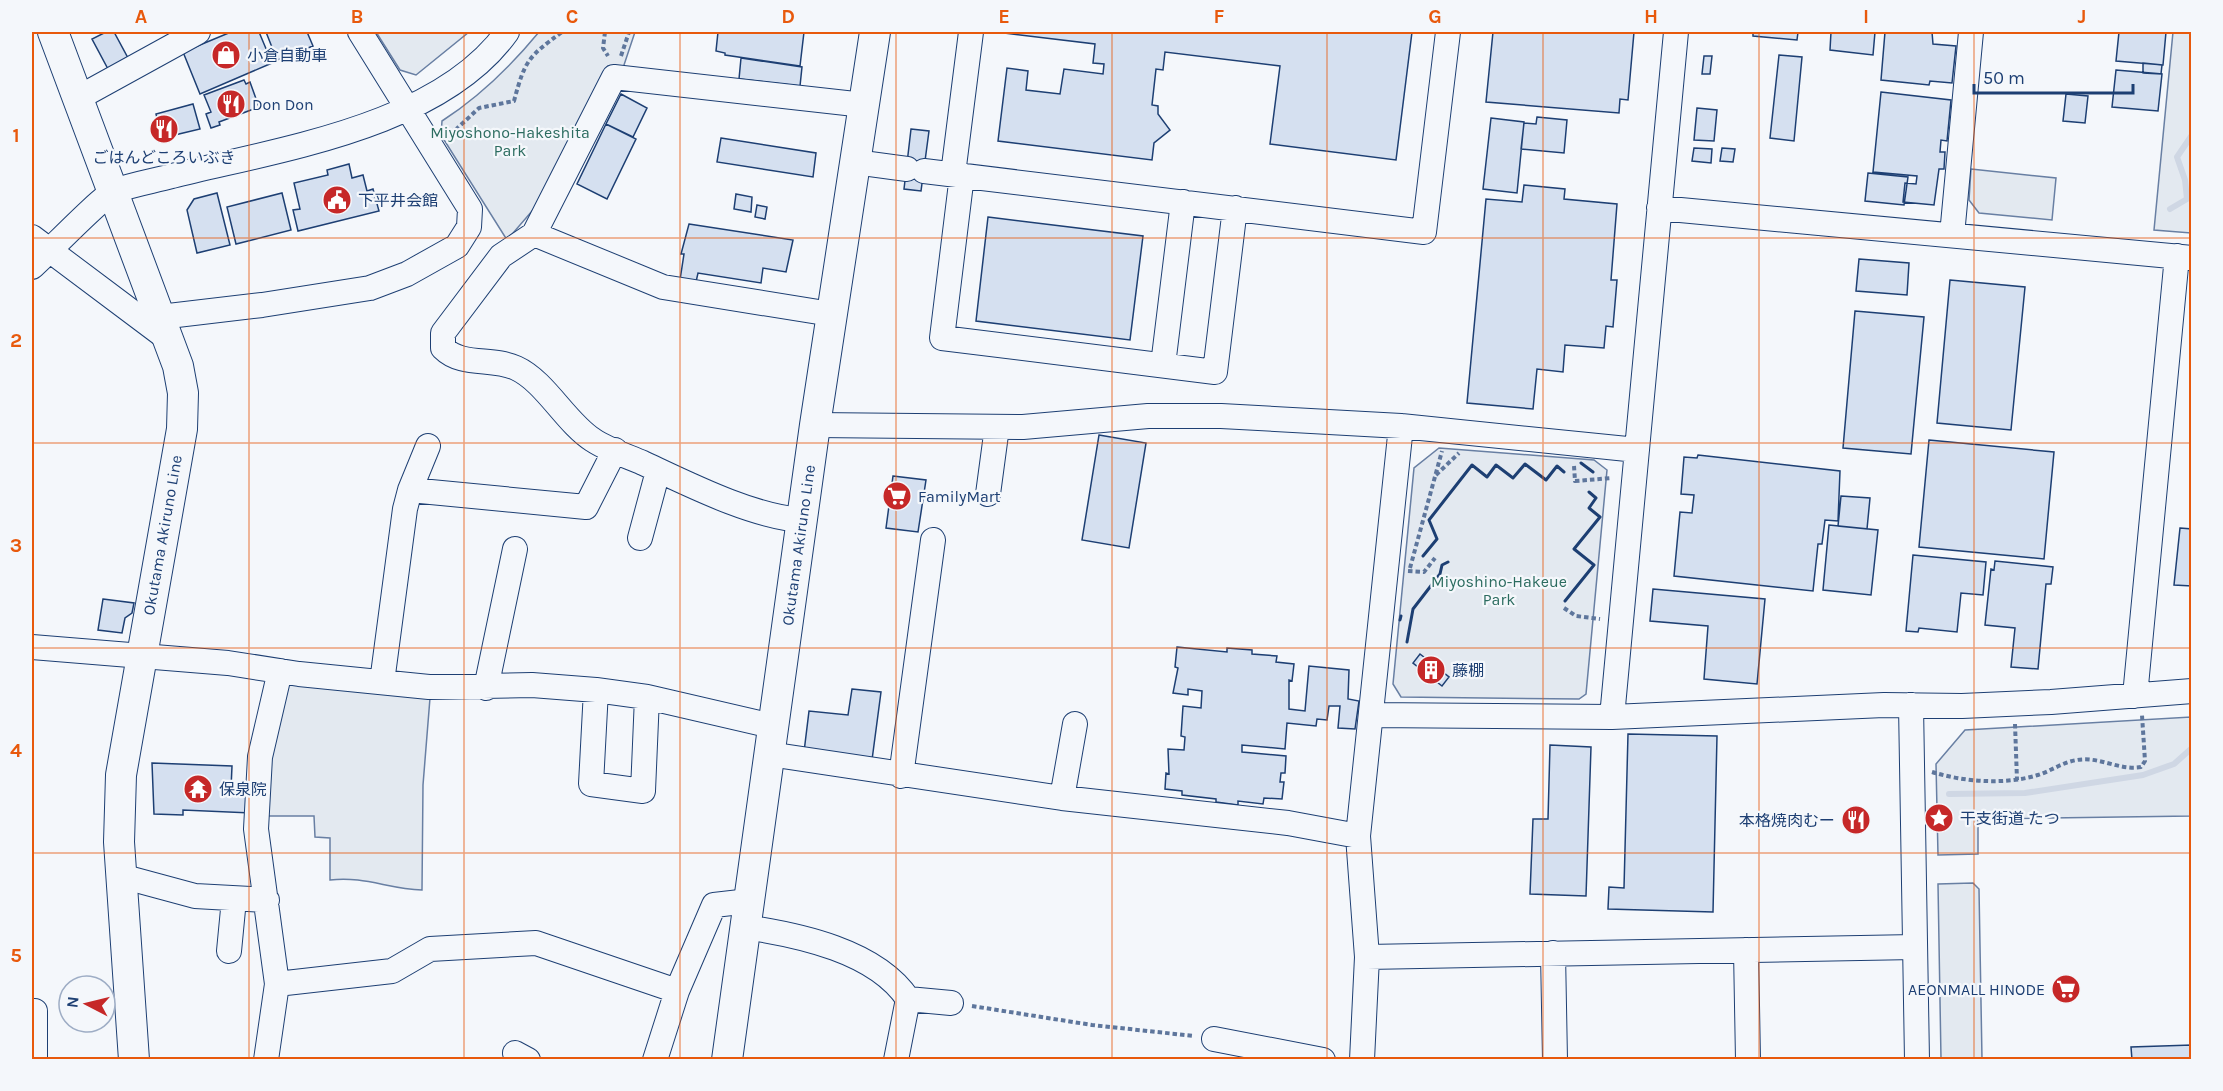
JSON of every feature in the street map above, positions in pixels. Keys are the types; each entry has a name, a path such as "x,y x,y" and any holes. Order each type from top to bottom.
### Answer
{"main road":[{"name":"Okutama Akiruno Line","path":"53,32 164,328 183,393 184,413 121,775 119,842 134,1059"},
{"name":"Okutama Akiruno Line","path":"727,1059 815,425 875,32"}],"street":[{"path":"78,98 198,32"},
{"path":"41,244 164,328 262,305 369,288 407,274 458,246 469,227 470,209 360,32"},
{"path":"32,267 41,244 113,191 360,128 409,110 463,76 497,45 507,32"},
{"path":"970,32 942,338 1215,372 1235,208"},
{"path":"855,162 1424,232 1448,32"},
{"path":"1612,717 1676,32"},
{"path":"1952,235 1971,32"},
{"path":"802,520 782,519 694,487 593,440 553,399 517,368 452,357 443,348 443,333 501,256 534,234 614,77 864,105"},
{"path":"1163,365 1183,202"},
{"path":"1659,208 2184,257 2138,706"},
{"path":"534,234 663,287 831,314"},
{"path":"815,425 997,427 1148,416 1221,416 1401,426 1637,450"},
{"path":"1362,1059 1367,957 1358,836 1401,426"},
{"path":"988,494 997,427"},
{"path":"382,682 410,490 428,446"},
{"path":"410,490 586,507 615,450"},
{"path":"640,538 658,471"},
{"path":"901,776 933,540"},
{"path":"486,688 515,549"},
{"path":"32,647 141,655 429,687 532,686 596,690 647,697 770,740 901,776 1062,798 1276,821 1358,836"},
{"path":"266,1059 277,984 256,829 260,758 280,671"},
{"path":"596,690 591,784 643,791 647,697"},
{"path":"1371,715 1612,717 1911,705 2138,706 2192,691"},
{"path":"1911,705 1917,1059"},
{"path":"1062,798 1075,724"},
{"path":"121,876 195,896 234,900 267,900"},
{"path":"229,951 234,900"},
{"path":"655,1059 677,991 714,905 747,914 772,931 831,948 864,962 900,988 908,999 896,1059"},
{"path":"277,984 392,971 430,949 536,943 677,991"},
{"path":"1367,957 1915,947"},
{"path":"1746,950 1748,1059"},
{"path":"1553,953 1555,1059"},
{"path":"908,999 951,1003"},
{"path":"32,1011 35,1011 35,1059"},
{"path":"1214,1039 1323,1059"}],"path":[{"path":"456,130 479,108 514,101 523,68 540,47 562,32"},
{"path":"605,32 603,48 612,63"},
{"path":"1435,558 1424,572 1407,570 1444,445"},
{"path":"1436,475 1463,449"},
{"path":"1575,481 1611,478"},
{"path":"1564,608 1576,616 1620,621"},
{"path":"1932,772 1965,779 2017,780 2040,775 2077,759 2096,760 2133,768 2141,767 2145,761 2138,706"},
{"path":"2015,724 2017,780"},
{"path":"951,1003 1092,1025 1214,1039"}],"green space":[{"path":"376,32 469,32 416,75 400,70"},
{"name":"Miyoshono-Hakeshita Park","path":"539,32 635,32 623,68 608,66 545,196 507,240 441,135 442,121 494,80"},
{"path":"2173,32 2191,32 2191,233 2154,230"},
{"path":"1971,169 2056,178 2052,220 1979,213 1969,200"},
{"name":"Miyoshino-Hakeue Park","path":"1439,448 1594,460 1607,470 1586,694 1579,699 1401,697 1393,684 1414,468"},
{"path":"282,680 430,698 423,785 422,890 366,881 330,880 330,838 315,837 314,816 263,816"},
{"path":"2191,717 2191,816 1978,819 1978,854 1938,855 1936,764 1965,730"},
{"path":"1973,883 1979,889 1982,1059 1941,1059 1938,884"}],"building":[{"path":"106,32 114,32 128,58 108,69 92,39"},
{"path":"231,32 259,32 272,63 200,94 183,52"},
{"path":"266,32 307,32 313,46 277,60"},
{"path":"718,32 804,32 800,66 725,55 725,53 716,51"},
{"path":"996,32 1412,32 1396,160 1270,144 1280,66 1165,52 1163,70 1156,69 1152,105 1158,106 1158,114 1170,130 1154,143 1152,160 998,141 1007,68 1028,71 1026,90 1060,94 1064,69 1103,74 1104,64 1093,63 1095,44"},
{"path":"1493,32 1634,32 1628,100 1620,99 1619,113 1486,102"},
{"path":"1753,32 1798,32 1797,40 1753,36"},
{"path":"1831,32 1875,32 1873,55 1830,50"},
{"path":"1885,32 1932,32 1933,44 1956,46 1952,83 1930,81 1929,85 1881,80"},
{"path":"2119,32 2166,32 2163,65 2116,61"},
{"path":"1779,55 1802,57 1794,141 1770,138"},
{"path":"1704,56 1712,56 1710,74 1702,74"},
{"path":"741,58 802,67 800,86 739,79"},
{"path":"2143,63 2162,65 2161,74 2143,73"},
{"path":"2116,70 2162,74 2158,111 2112,107"},
{"path":"244,80 246,84 250,82 259,107 219,122 220,125 211,128 206,114 211,112 204,95"},
{"path":"1881,92 1951,100 1947,141 1941,140 1940,152 1945,152 1944,169 1939,169 1934,205 1903,202 1905,183 1916,184 1917,176 1873,172"},
{"path":"621,94 647,108 633,137 606,124"},
{"path":"2066,94 2088,96 2085,123 2063,121"},
{"path":"193,104 200,129 162,138 156,114"},
{"path":"1697,108 1717,110 1714,141 1694,140"},
{"path":"1537,117 1567,120 1564,153 1521,149 1524,123 1536,124"},
{"path":"1491,118 1524,122 1517,193 1483,189"},
{"path":"606,124 636,139 607,199 577,184"},
{"path":"911,129 929,131 921,191 904,189"},
{"path":"721,138 816,153 813,177 717,162"},
{"path":"1694,148 1712,149 1711,163 1692,161"},
{"path":"1722,148 1735,149 1733,162 1720,161"},
{"name":"下平井会館","path":"349,164 352,178 363,175 367,191 373,189 379,211 298,231 293,210 300,209 294,183 328,175 327,170"},
{"path":"1868,173 1908,177 1904,205 1865,201"},
{"path":"1524,185 1565,189 1564,199 1617,204 1611,280 1617,280 1613,327 1606,326 1604,348 1565,345 1563,372 1537,369 1533,409 1467,403 1486,199 1522,202"},
{"path":"217,193 230,245 197,253 187,210 194,199"},
{"path":"282,193 291,230 236,244 227,207"},
{"path":"736,194 752,197 751,212 734,209"},
{"path":"757,205 767,207 765,219 755,217"},
{"path":"988,217 1143,236 1130,340 976,321"},
{"path":"689,224 793,240 786,272 763,268 761,283 698,273 696,282 680,280 684,254 681,254"},
{"path":"1859,259 1909,263 1907,295 1856,291"},
{"path":"1950,280 2025,287 2011,430 1937,423"},
{"path":"1855,311 1924,317 1911,454 1843,448"},
{"path":"1099,435 1146,443 1129,548 1082,540"},
{"path":"1929,440 2054,452 2044,559 1919,547"},
{"path":"1698,455 1840,471 1838,521 1825,520 1822,544 1818,544 1813,591 1674,576 1680,512 1692,513 1694,495 1681,494 1684,457 1697,458"},
{"path":"893,476 926,480 918,532 886,528"},
{"path":"1841,496 1870,498 1867,529 1838,526"},
{"path":"1829,525 1878,530 1871,595 1823,590"},
{"path":"2180,528 2192,529 2192,586 2174,585"},
{"path":"1913,555 1986,562 1983,595 1961,593 1957,632 1919,628 1918,632 1906,631"},
{"path":"1995,561 2053,567 2051,584 2046,584 2038,669 2011,667 2015,628 1985,625 1991,569 1994,570"},
{"path":"1653,589 1765,599 1757,684 1704,679 1708,626 1650,621"},
{"path":"103,599 134,603 132,613 125,618 122,633 98,630"},
{"path":"1177,647 1227,652 1227,648 1252,650 1252,654 1277,656 1276,662 1294,664 1292,681 1289,680 1289,709 1305,711 1309,666 1349,670 1348,699 1359,701 1355,729 1338,728 1340,706 1329,706 1327,720 1317,719 1316,726 1287,723 1285,749 1242,745 1242,752 1286,756 1285,773 1281,773 1280,782 1284,782 1282,799 1264,798 1263,804 1238,801 1238,805 1216,802 1216,799 1182,795 1182,791 1165,789 1166,773 1169,774 1168,749 1184,750 1185,737 1181,736 1183,706 1201,708 1202,691 1188,689 1188,695 1173,693 1178,668 1175,667"},
{"name":"藤棚","path":"1420,654 1449,677 1442,686 1413,663"},
{"path":"852,689 881,692 872,760 804,752 809,711 848,715"},
{"path":"1628,734 1717,736 1713,912 1608,909 1609,887 1624,888"},
{"path":"1550,745 1591,747 1586,896 1530,894 1533,819 1548,819"},
{"name":"保泉院","path":"152,763 232,766 231,789 252,789 251,813 183,810 183,815 154,814"},
{"path":"2192,1045 2192,1060 2132,1060 2131,1047"}],"waterway":[{"path":"2170,209 2187,199 2185,180 2177,157 2192,135"},
{"path":"1949,794 2025,793 2143,775 2174,764 2192,748"}],"wall":[{"path":"1581,463 1593,472"},
{"path":"1423,556 1437,539 1429,520 1472,465 1487,477 1496,465 1513,478 1525,464 1546,480 1557,466 1564,472"},
{"path":"1565,601 1594,565 1574,549 1600,517 1589,508 1596,498 1589,492"},
{"path":"1407,642 1413,609 1440,574 1442,565 1448,562"},
{"path":"1400,620 1401,616"}],"place":[{"name":"小倉自動車","path":"226,55"},
{"name":"Don Don","path":"231,104"},
{"name":"ごはんどころいぶき","path":"164,129"},
{"name":"下平井会館","path":"337,200"},
{"name":"FamilyMart","path":"897,496"},
{"name":"藤棚","path":"1431,670"},
{"name":"保泉院","path":"198,789"},
{"name":"干支街道 たつ","path":"1939,818"},
{"name":"本格焼肉むー","path":"1856,820"},
{"name":"AEONMALL HINODE","path":"2066,989"}]}
